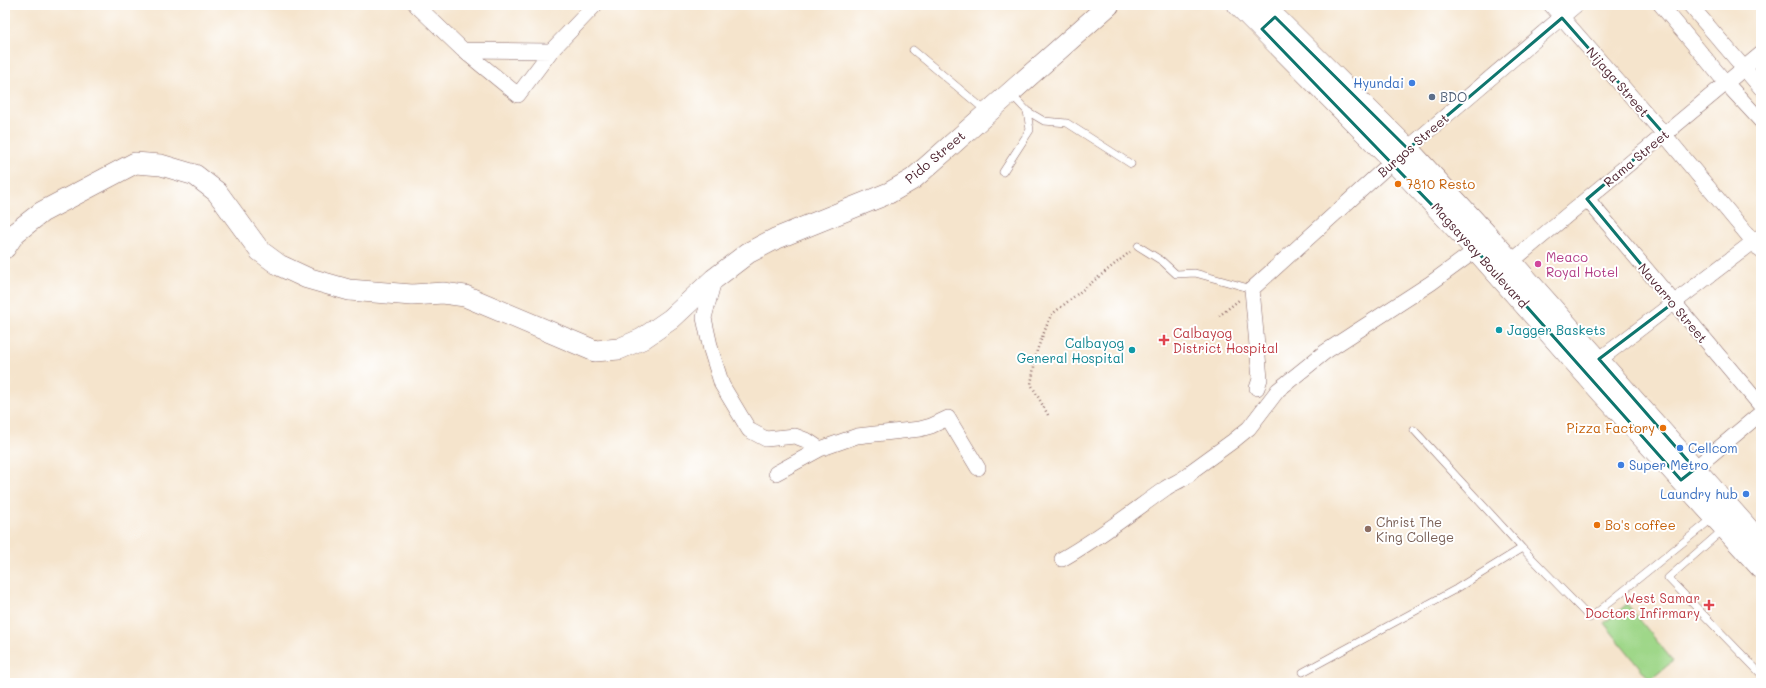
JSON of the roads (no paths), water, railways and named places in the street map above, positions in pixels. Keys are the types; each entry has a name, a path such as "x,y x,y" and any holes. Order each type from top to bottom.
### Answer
{"street":[{"path":"416,5 463,50 518,95 551,51 595,5"},
{"name":"Pido Street","path":"5,248 15,233 42,212 135,163 161,165 195,175 217,192 260,251 279,265 307,278 349,290 412,295 443,293 465,296 595,351 620,349 642,339 671,318 714,279 748,253 782,236 889,193 913,179 1109,5"},
{"name":"Magsaysay Boulevard","path":"1238,5 1266,17 1401,155 1494,256 1688,474 1761,543"},
{"name":"Nijaga Street","path":"1551,5 1758,243"},
{"name":"Burgos Street","path":"1252,289 1401,155 1576,5"},
{"path":"1661,5 1726,83 1761,121"},
{"path":"1690,5 1761,88"},
{"path":"463,50 551,51"},
{"name":"Rama Street","path":"1062,559 1081,549 1169,486 1190,475 1193,470 1249,428 1278,390 1325,352 1432,283 1494,256 1586,199 1761,54"},
{"name":"Navarro Street","path":"1586,199 1761,406"},
{"path":"1591,365 1673,303 1758,243"},
{"path":"714,279 704,318 710,344 722,384 749,430 766,440 795,436 808,441 820,449"},
{"path":"1252,289 1260,379 1257,388"},
{"path":"1688,474 1761,413"},
{"path":"776,473 820,449 857,436 920,429 931,426 948,418 978,468"},
{"name":"Magsaysay Boulevard","path":"1688,474 1720,522 1761,568"}],"lane":[{"path":"913,50 987,112"},
{"path":"1010,92 1027,111 1044,121 1067,123 1131,164"},
{"path":"1003,172 1030,130 1027,111"},
{"path":"1138,246 1162,261 1176,274 1195,273 1252,289"},
{"path":"1414,430 1522,548 1590,618 1720,522"},
{"path":"1720,522 1668,578 1761,674"},
{"path":"1303,672 1456,589 1522,548"}],"place":[{"name":"Hyundai","path":"1412,83"},
{"name":"BDO","path":"1432,97"},
{"name":"7810 Resto","path":"1398,184"},
{"name":"Meaco Royal Hotel","path":"1538,264"},
{"name":"Jagger Baskets","path":"1499,330"},
{"name":"Calbayog District Hospital","path":"1164,340"},
{"name":"Calbayog General Hospital","path":"1132,350"},
{"name":"Pizza Factory","path":"1663,428"},
{"name":"Cellcom","path":"1680,448"},
{"name":"Super Metro","path":"1621,465"},
{"name":"Laundry hub","path":"1746,494"},
{"name":"Bo's coffee","path":"1597,525"},
{"name":"Christ The King College","path":"1368,529"},
{"name":"West Samar Doctors Infirmary","path":"1709,605"}]}
